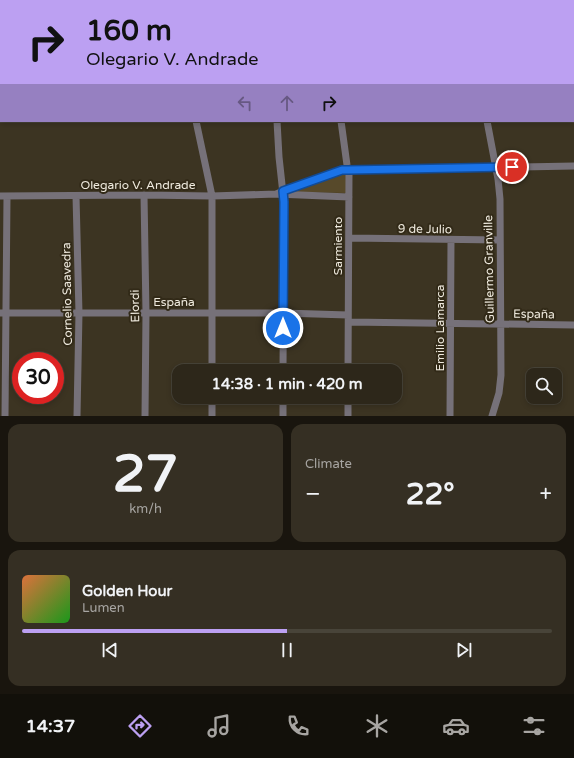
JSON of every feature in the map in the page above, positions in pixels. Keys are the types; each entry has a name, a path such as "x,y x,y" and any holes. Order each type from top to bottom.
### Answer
{"street":[{"path":"196,122 212,196 212,364"},
{"path":"277,122 278,157 283,193 283,364"},
{"name":"Sarmiento","path":"341,122 348,170 349,197 348,364"},
{"name":"Guillermo Granville","path":"487,122 500,188 500,384 492,416"},
{"name":"Olegario V. Andrade","path":"283,193 309,181 342,170 574,166"},
{"name":"Olegario V. Andrade","path":"3,196 212,196 283,193 349,197"},
{"name":"Elordi","path":"144,195 146,313 145,416"},
{"path":"3,196 5,416"},
{"name":"Cornelio Saavedra","path":"76,196 79,313 77,416"},
{"name":"9 de Julio","path":"349,238 500,240"},
{"name":"Emilio Lamarca","path":"450,416 451,240"},
{"name":"España","path":"3,313 283,313 349,319 451,324 574,326"},
{"path":"212,404 212,416"},
{"path":"283,404 283,416"},
{"path":"348,404 348,416"}],"shaded area":[{"path":"343,173 346,175 346,193 294,192"}],"route":[{"path":"283,328 283,191 342,170 512,167"}]}
